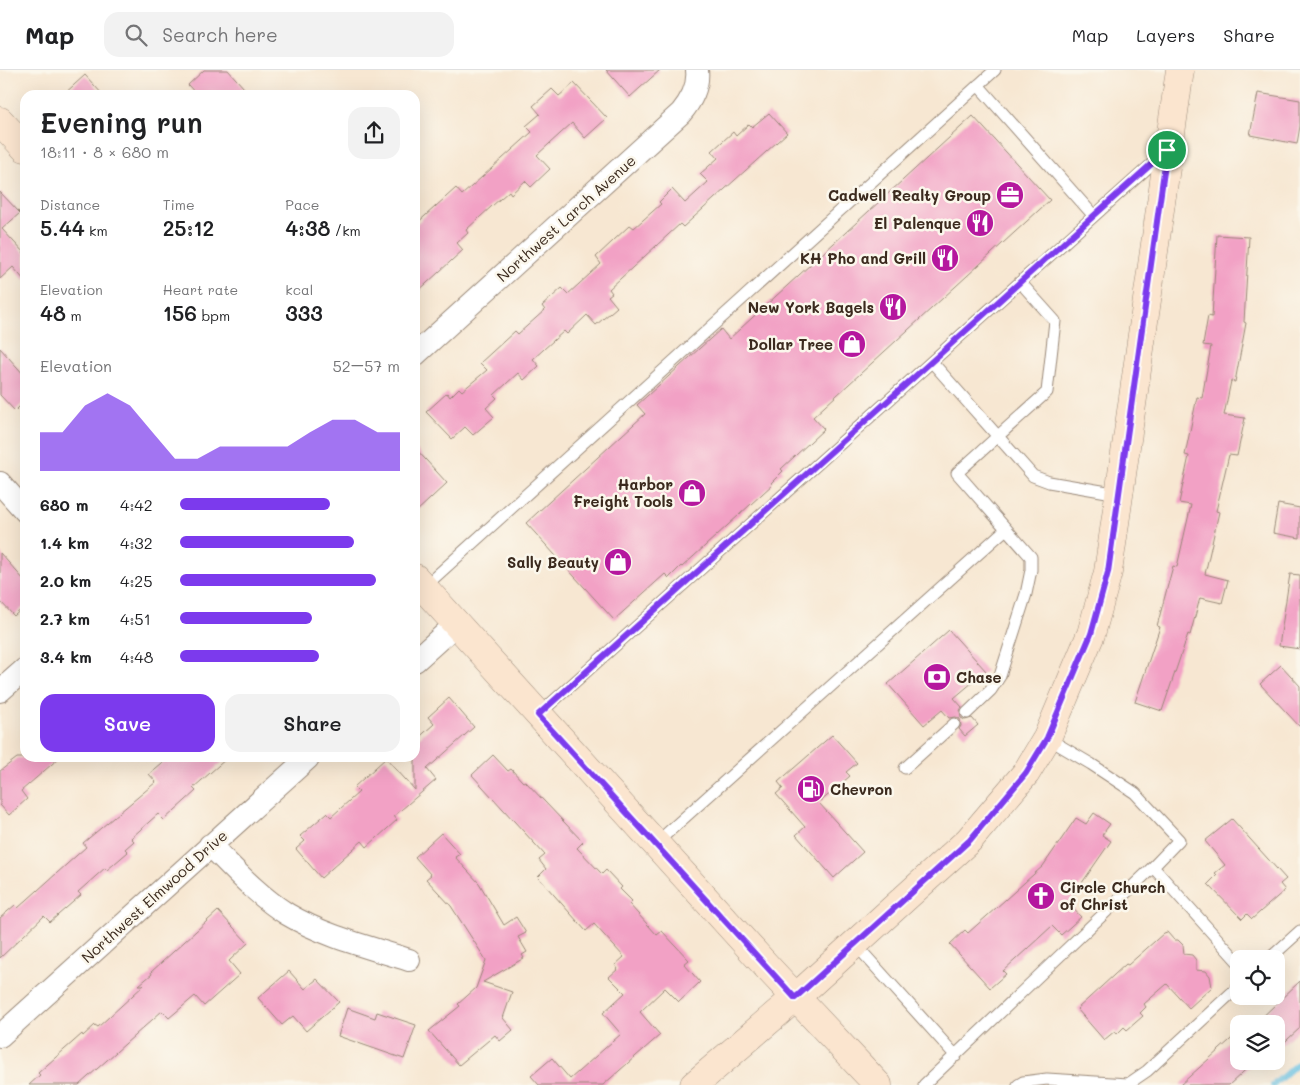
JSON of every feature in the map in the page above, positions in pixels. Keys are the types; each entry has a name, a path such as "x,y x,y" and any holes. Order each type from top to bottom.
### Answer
{"main road":[{"path":"694,1085 795,998 970,840 1026,773 1047,738 1091,634 1108,572 1167,150 1180,70"},
{"path":"420,584 795,998 878,1085"}],"street":[{"name":"Northwest Larch Avenue","path":"420,350 681,113 689,104 694,92 697,70"},
{"path":"0,483 20,505"},
{"path":"420,657 456,625"},
{"path":"0,691 20,673"},
{"name":"Northwest Elmwood Drive","path":"0,1036 303,762"},
{"path":"210,845 252,888 286,913 310,926 409,960"}],"lane":[{"path":"420,582 996,70"},
{"path":"978,85 1094,216"},
{"path":"538,715 1167,150"},
{"path":"967,713 991,690 1000,676 1026,594 1031,570 1031,557 956,473 1047,392 1055,321 1020,282"},
{"path":"932,362 1033,476 1040,480 1119,494"},
{"path":"655,844 1006,529"},
{"path":"905,768 954,724"},
{"path":"924,1085 1179,840 1135,793 1047,738"},
{"path":"1153,867 1230,953"},
{"path":"1279,950 1300,931"},
{"path":"854,944 956,1056"},
{"path":"1018,1085 1023,1082 1047,1079 1128,1084 1147,1071 1230,994"}],"building":[{"path":"204,70 228,70 244,88 241,90 192,90 188,85"},
{"path":"606,70 660,70 630,97"},
{"path":"85,75 98,90 68,90"},
{"path":"574,83 607,118 585,138 572,123 537,155 550,169 531,187 525,181 511,194 509,191 466,230 468,233 457,243 463,250 420,289 420,220 456,188 462,195 532,132 526,126 540,114 533,106 552,89 559,96"},
{"path":"1258,93 1300,100 1300,126 1297,144 1250,135"},
{"path":"769,113 787,133 683,227 680,224 609,289 612,293 608,296 617,307 596,325 587,315 567,334 564,331 533,359 539,366 524,380 518,373 494,395 497,398 486,408 494,417 473,435 465,427 452,439 426,412 447,393 450,397 459,388 462,391 487,370 480,363 515,331 518,334 545,310 542,306 562,288 568,294 601,264 596,257 630,225 634,228 661,204 659,202 672,189 685,203 708,182 700,174 718,158 712,151 733,132 736,136 749,124 752,127"},
{"path":"973,116 1050,200 813,417 824,429 781,469 783,471 771,483 773,484 682,567 669,578 665,574 614,620 526,523 645,414 637,405 721,329 729,339"},
{"path":"0,192 20,213 2,229 20,249 20,275 13,267 0,279"},
{"path":"1217,235 1249,237 1244,322 1246,323 1235,382 1231,381 1224,415 1245,418 1237,456 1229,455 1216,511 1219,512 1205,574 1228,580 1222,603 1200,598 1190,635 1188,634 1162,711 1135,702 1160,627 1157,626 1173,566 1177,567 1191,505 1179,503 1189,456 1185,455 1197,397 1202,398 1211,346 1203,345 1208,316 1212,317"},
{"path":"0,348 20,370 20,406 15,411 0,395"},
{"path":"420,453 447,483 420,508"},
{"path":"1278,504 1300,508 1300,538 1273,533"},
{"path":"0,553 20,575 20,611 14,616 0,601"},
{"path":"1290,574 1300,575 1300,649 1279,646"},
{"name":"Chase","path":"949,630 986,671 954,698 962,707 960,711 961,718 965,720 972,718 978,725 965,736 959,729 961,726 960,719 956,717 949,718 942,710 924,725 888,684"},
{"path":"1281,665 1300,686 1300,727 1260,684"},
{"path":"449,698 474,727 427,769 436,780 394,816 397,820 367,847 362,841 321,878 296,849 305,841 300,836 327,813 331,817 359,792 354,787 382,762 390,762 415,790 415,762 420,762 420,737 434,724 428,717"},
{"path":"832,735 857,763 846,772 850,776 819,803 863,852 834,878 796,835 805,827 776,794 783,788 778,782"},
{"path":"493,755 508,771 511,769 523,782 525,781 583,842 577,848 602,874 606,870 622,887 620,889 632,901 629,904 657,935 662,931 689,960 684,964 700,982 679,1002 665,988 640,1012 660,1035 603,1085 539,1085 531,1076 552,1058 570,1079 621,1034 603,1013 625,993 609,977 618,969 615,965 624,957 594,924 586,931 538,877 546,869 539,860 545,855 472,775"},
{"path":"17,758 20,758 20,762 54,762 21,791 27,799 9,815 0,805 0,771"},
{"path":"163,762 222,762 193,788 196,791 164,820 158,814 131,838 134,841 125,849 128,852 107,870 105,868 78,892 81,895 50,922 44,916 0,958 0,918 15,905 18,908 86,847 83,843 156,782 149,774"},
{"name":"Circle Church of Christ","path":"1094,813 1110,824 1102,835 1111,841 1068,903 1081,917 1061,935 1052,926 1003,971 1006,974 990,988 950,944 965,930 968,933 1043,866 1076,818 1086,824"},
{"path":"1232,819 1286,879 1280,884 1285,890 1252,919 1247,914 1242,919 1208,884 1217,875 1215,873 1225,865 1205,841"},
{"path":"441,833 460,854 455,857 479,883 504,925 516,917 526,933 518,937 527,952 522,955 524,958 483,982 512,992 503,1018 513,1030 500,1041 495,1035 459,1065 429,1031 460,1006 458,1004 476,988 486,960 451,906 426,879 431,875 415,857"},
{"path":"218,911 248,943 229,961 240,974 204,1006 195,996 169,1018 162,1011 79,1085 29,1085 40,1075 38,1073 82,1034 83,1036 95,1025 98,1027 144,985 139,985"},
{"path":"1167,932 1174,940 1178,940 1183,945 1184,954 1192,955 1196,960 1196,970 1206,971 1210,976 1212,987 1189,1008 1167,984 1144,1004 1146,1007 1140,1013 1143,1016 1127,1030 1124,1027 1117,1034 1115,1031 1104,1040 1077,1009 1126,964 1128,965"},
{"path":"289,971 305,989 317,979 339,1002 306,1031 293,1016 282,1025 258,998"},
{"path":"1300,981 1300,1028 1285,1042 1285,1015 1264,1015 1275,1005 1285,1005 1285,995"},
{"path":"347,1008 375,1018 377,1012 416,1025 404,1059 338,1036"},
{"path":"1230,1040 1230,1070 1245,1070 1229,1085 1180,1085"}],"waterway":[{"path":"1273,1085 1300,1061"}],"place":[{"name":"Cadwell Realty Group","path":"1010,195"},
{"name":"El Palenque","path":"980,223"},
{"name":"KH Pho and Grill","path":"945,258"},
{"name":"New York Bagels","path":"893,307"},
{"name":"Dollar Tree","path":"852,344"},
{"name":"Harbor Freight Tools","path":"692,493"},
{"name":"Sally Beauty","path":"618,562"},
{"name":"Chase","path":"937,677"},
{"name":"Chevron","path":"811,789"},
{"name":"Circle Church of Christ","path":"1041,896"}],"route":[{"path":"1167,150 1108,572 1091,634 1047,738 1026,773 970,840 795,998 538,715 1167,150"}]}
